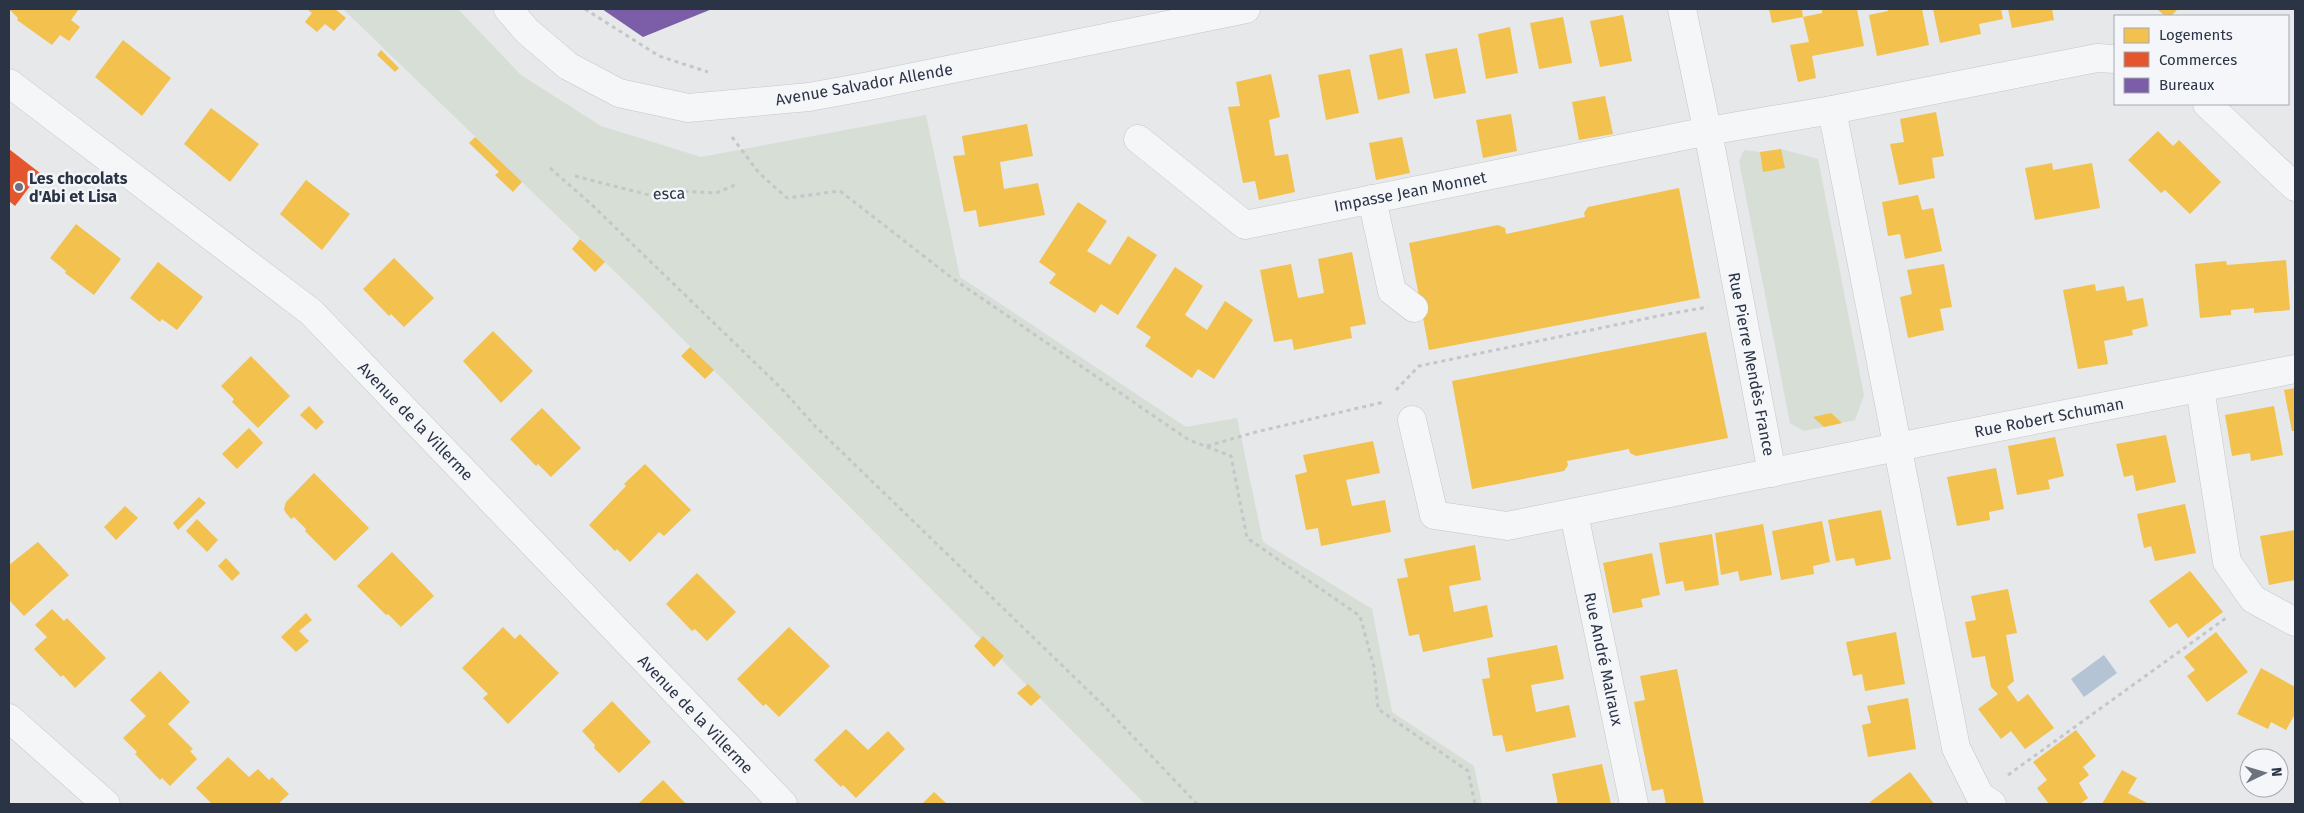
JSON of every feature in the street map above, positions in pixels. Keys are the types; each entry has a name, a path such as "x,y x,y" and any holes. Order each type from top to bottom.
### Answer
{"street":[{"name":"Avenue Salvador Allende","path":"508,9 527,31 568,66 619,93 688,108 809,96 864,88 1237,10"},
{"name":"Rue Pierre Mendès France","path":"1682,9 1708,131 1772,473 1897,447"},
{"path":"1708,131 1832,110 2097,58 2114,59"},
{"name":"Avenue de la Villerme","path":"9,83 311,312 783,804"},
{"path":"2208,105 2295,187"},
{"path":"1832,110 1956,748 1986,800"},
{"name":"Impasse Jean Monnet","path":"1138,139 1245,225 1708,131"},
{"path":"1372,199 1392,291 1414,308"},
{"name":"Rue Robert Schuman","path":"1897,447 2295,369"},
{"path":"2200,388 2227,562 2253,599 2295,622"},
{"path":"1412,420 1434,516 1507,526 1772,473"},
{"name":"Rue André Malraux","path":"1574,514 1634,804"},
{"path":"9,718 106,804"}],"path":[{"path":"585,9 659,56 716,74 720,106 732,139 759,173 788,198 840,191 952,278 1189,440 1231,456 1247,538 1360,616 1374,667 1378,708 1468,771 1475,804"},
{"path":"550,168 591,204 780,388 816,427 1103,705 1197,804"},
{"name":"esca","path":"575,176 649,195 679,191 716,193 734,185"},
{"path":"1395,391 1420,366 1663,314 1741,302"},
{"path":"1206,446 1256,432 1383,403 1389,397"},
{"path":"1986,800 2253,599"}],"shaded area":[{"path":"343,9 458,9 521,75 601,126 701,157 926,115 960,277 1186,427 1237,418 1263,542 1372,609 1392,712 1474,766 1482,804 1145,804 638,294"},
{"path":"1781,149 1818,159 1864,395 1855,420 1804,431 1790,423 1739,161 1744,150 1760,152"}],"water":[{"path":"2104,655 2117,673 2084,697 2071,679"}],"building: Logements":[{"path":"9,9 79,9 71,20 80,27 69,41 60,35 52,45 17,20 18,18"},
{"path":"307,9 335,9 346,18 334,31 325,24 317,32 305,22 312,13"},
{"path":"1769,9 1802,9 1803,17 1772,23"},
{"path":"1822,9 1857,9 1864,46 1812,56 1816,78 1798,82 1790,45 1809,42 1803,17 1822,13"},
{"path":"1887,9 1922,9 1929,45 1877,56 1869,15 1888,11"},
{"path":"1933,9 2001,9 2003,19 1979,24 1981,34 1940,43"},
{"path":"2008,9 2052,9 2054,20 2012,28"},
{"path":"2157,9 2178,9 2172,15 2164,15"},
{"path":"1623,15 1632,61 1600,67 1590,21"},
{"path":"1563,17 1572,63 1539,69 1530,23"},
{"path":"1510,27 1518,73 1486,79 1478,34"},
{"path":"123,40 171,78 142,116 95,77"},
{"path":"1402,48 1410,93 1378,100 1369,55"},
{"path":"1457,48 1466,93 1434,99 1425,54"},
{"path":"381,50 399,68 395,72 377,55"},
{"path":"1350,69 1359,113 1326,120 1318,75"},
{"path":"1271,74 1280,117 1269,120 1275,156 1288,154 1295,192 1259,200 1255,181 1243,183 1228,107 1240,106 1236,82"},
{"path":"1605,96 1613,134 1579,140 1572,102"},
{"path":"211,108 259,144 230,182 184,144"},
{"path":"1936,112 1944,156 1932,158 1935,178 1899,185 1890,144 1904,142 1900,119"},
{"path":"1511,114 1517,151 1483,158 1476,120"},
{"path":"1027,124 1033,156 1000,162 1004,189 1038,183 1045,215 979,227 976,210 964,212 953,156 965,155 962,136"},
{"path":"2158,131 2173,146 2179,140 2221,182 2190,214 2165,190 2161,193 2128,160"},
{"path":"475,137 522,182 513,192 495,175 499,172 469,143"},
{"path":"1402,137 1410,173 1376,180 1369,143"},
{"path":"1781,149 1785,168 1763,172 1760,152"},
{"path":"2052,163 2053,170 2092,163 2100,208 2035,220 2025,168"},
{"path":"306,180 350,214 322,250 280,214"},
{"path":"1679,188 1700,298 1429,350 1409,243 1498,225 1505,228 1506,234 1585,217 1584,213 1588,207"},
{"path":"1918,195 1922,210 1933,208 1942,251 1905,259 1900,234 1888,236 1882,202"},
{"path":"1078,202 1107,221 1087,251 1110,265 1128,236 1157,255 1118,315 1101,304 1095,313 1049,283 1056,274 1039,262"},
{"path":"76,224 121,259 94,295 65,273 66,271 50,258"},
{"path":"580,239 605,262 595,272 572,249"},
{"path":"1352,252 1366,324 1350,327 1352,338 1294,350 1292,339 1274,342 1260,270 1291,264 1298,298 1324,293 1318,259"},
{"path":"394,258 434,298 404,327 391,314 389,316 363,289"},
{"path":"2286,260 2290,310 2254,313 2254,308 2231,310 2231,315 2200,318 2195,264 2226,261 2227,265"},
{"path":"158,262 203,297 177,330 162,319 160,322 130,298"},
{"path":"1944,264 1952,307 1940,309 1944,330 1908,338 1900,297 1912,294 1907,270"},
{"path":"1175,267 1203,286 1185,315 1207,330 1225,301 1253,320 1214,379 1198,369 1192,378 1145,346 1151,337 1136,327"},
{"path":"2095,284 2096,291 2124,286 2127,301 2143,298 2148,326 2132,330 2133,335 2104,341 2108,364 2078,369 2063,290"},
{"path":"493,331 533,371 501,403 463,361"},
{"path":"1706,332 1728,438 1636,456 1630,453 1629,449 1567,461 1568,465 1564,471 1472,489 1452,381"},
{"path":"690,347 714,370 705,379 681,356"},
{"path":"251,356 290,396 258,428 232,402 234,399 221,386"},
{"path":"2295,388 2295,431 2292,431 2284,390"},
{"path":"309,406 324,422 316,430 300,415"},
{"path":"2274,406 2283,455 2251,461 2250,453 2232,456 2225,415"},
{"path":"542,408 581,448 551,477 538,464 536,466 510,439"},
{"path":"1831,413 1842,423 1824,427 1813,417"},
{"path":"249,428 263,443 237,469 222,454"},
{"path":"2166,435 2176,482 2136,491 2133,475 2124,477 2116,444"},
{"path":"2055,437 2064,476 2048,480 2050,489 2017,495 2008,446"},
{"path":"1373,441 1380,473 1346,480 1352,506 1385,500 1391,532 1321,546 1318,528 1306,530 1295,475 1307,472 1303,455"},
{"path":"645,464 691,510 664,536 659,532 630,562 617,549 615,551 589,525 626,486 624,484"},
{"path":"1996,468 2004,509 1989,512 1990,520 1957,526 1947,477"},
{"path":"314,473 369,528 335,561 294,517 291,519 284,509 286,502"},
{"path":"199,497 206,503 178,530 173,523"},
{"path":"2185,504 2196,553 2155,561 2151,546 2144,548 2137,514"},
{"path":"125,506 138,518 116,540 104,527"},
{"path":"1881,510 1891,559 1856,566 1854,558 1836,561 1828,520"},
{"path":"197,519 218,540 207,552 186,531"},
{"path":"1822,521 1830,562 1813,566 1814,574 1781,580 1772,531"},
{"path":"1763,524 1772,575 1740,581 1738,571 1721,575 1715,533"},
{"path":"2295,530 2295,580 2269,585 2260,536"},
{"path":"1712,534 1719,585 1685,591 1683,581 1666,584 1659,543"},
{"path":"38,542 69,575 24,616 9,600 9,565"},
{"path":"1475,545 1481,580 1449,586 1454,612 1487,605 1493,637 1423,652 1419,634 1409,636 1397,579 1408,577 1404,559"},
{"path":"392,552 434,596 401,627 357,586"},
{"path":"1652,553 1660,595 1641,599 1643,607 1613,613 1603,563"},
{"path":"226,558 240,573 232,581 218,566"},
{"path":"2190,571 2223,612 2188,638 2177,623 2169,628 2149,601"},
{"path":"697,573 736,612 707,641 695,629 692,631 666,604"},
{"path":"2008,589 2017,633 2006,635 2014,681 2007,687 2018,702 2028,694 2054,728 2025,749 2011,731 2001,739 1978,709 1998,694 1991,687 1985,656 1972,658 1965,622 1976,620 1971,596"},
{"path":"52,609 64,621 67,618 106,658 75,688 63,675 61,677 34,649 47,637 35,625"},
{"path":"306,613 312,620 299,631 309,641 296,652 281,637"},
{"path":"503,627 515,639 520,634 559,673 508,724 483,698 488,694 462,668"},
{"path":"789,627 830,666 779,717 766,704 763,706 737,679"},
{"path":"1896,632 1905,684 1865,691 1862,674 1853,676 1846,642"},
{"path":"2216,632 2248,672 2207,702 2187,676 2195,670 2184,657"},
{"path":"983,636 1004,656 994,667 974,646"},
{"path":"1557,645 1564,679 1531,685 1536,712 1569,705 1576,737 1506,752 1502,735 1493,736 1482,679 1490,678 1487,658"},
{"path":"2261,668 2295,687 2295,714 2286,730 2271,722 2268,729 2237,714"},
{"path":"1677,669 1704,804 1666,804 1663,789 1652,791 1641,739 1634,702 1645,700 1640,676"},
{"path":"160,671 190,702 168,724 193,749 190,751 197,759 170,786 162,778 160,780 135,754 137,752 123,738 146,716 130,700"},
{"path":"1028,684 1041,697 1031,706 1017,693"},
{"path":"1908,698 1916,749 1868,757 1862,725 1871,723 1867,706"},
{"path":"612,701 651,742 619,773 594,748 595,745 582,731"},
{"path":"846,729 868,750 888,731 905,749 856,798 843,785 841,787 814,760"},
{"path":"2076,730 2096,756 2083,767 2089,775 2079,783 2088,798 2080,804 2049,804 2037,788 2047,780 2033,762"},
{"path":"228,757 249,777 258,769 269,780 272,777 289,794 278,804 212,804 196,788"},
{"path":"1602,764 1611,804 1558,804 1552,774"},
{"path":"2122,770 2137,778 2128,793 2149,804 2102,804"},
{"path":"1910,772 1934,804 1871,804 1870,802"},
{"path":"663,780 686,804 638,804"},
{"path":"934,792 947,804 922,804"}],"building: Commerces":[{"name":"Les chocolats d'Abi et Lisa","path":"9,149 40,173 15,206 9,201"}],"building: Bureaux":[{"path":"602,9 712,9 643,37"}],"place":[{"name":"Les chocolats d'Abi et Lisa","path":"19,187"}]}
